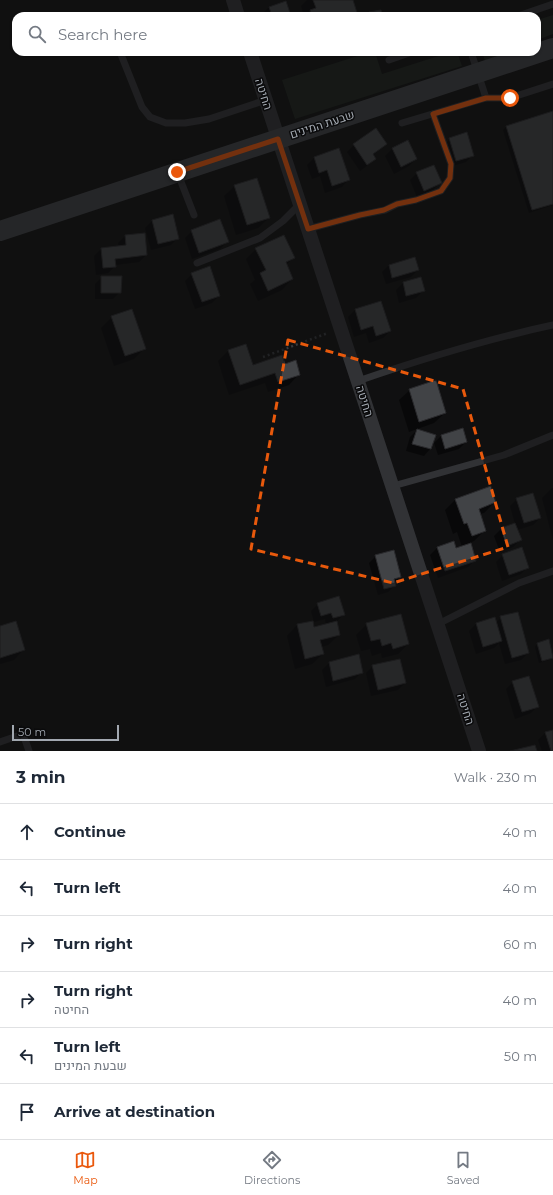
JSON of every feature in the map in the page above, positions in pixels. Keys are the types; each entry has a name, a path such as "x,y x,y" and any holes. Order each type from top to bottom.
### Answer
{"street":[{"path":"233,0 237,12"},
{"name":"שבעת המינים","path":"541,52 553,48"},
{"name":"החיטה","path":"251,56 480,751"},
{"name":"שבעת המינים","path":"0,231 529,56"}],"lane":[{"path":"530,12 553,4"},
{"path":"122,56 142,106 150,117 166,123 185,123 209,119 266,100"},
{"path":"389,60 400,56"},
{"path":"472,56 486,98"},
{"path":"402,123 486,98 510,98 553,84"},
{"path":"308,229 384,210 397,204 416,200 441,191 450,178 451,164 433,114"},
{"path":"177,172 194,215"},
{"path":"197,263 260,238 283,221 300,204"},
{"path":"358,381 428,357 519,332 553,325"},
{"path":"392,486 504,455 553,435"},
{"path":"438,624 519,583 553,571"},
{"path":"0,742 23,734 29,751"}],"path":[{"path":"263,356 341,329"}],"highlighted area":[{"path":"288,340 463,389 508,547 393,583 251,549"}],"shaded area":[{"path":"553,15 553,34 541,38 541,19"},
{"path":"357,56 376,56 382,74 438,56 458,56 462,66 295,119 282,80"},
{"path":"483,56 497,56 485,61"}],"building":[{"path":"313,0 353,0 357,12 310,12 310,10 316,8"},
{"path":"286,1 290,12 271,12 269,7"},
{"path":"381,10 381,12 369,12"},
{"path":"553,111 553,204 532,210 506,126"},
{"path":"376,128 387,144 373,154 376,159 367,165 353,144"},
{"path":"467,132 474,156 456,161 449,138"},
{"path":"408,140 417,159 401,167 392,148"},
{"path":"339,148 350,180 332,186 327,170 319,173 314,157"},
{"path":"434,165 442,183 424,191 416,172"},
{"path":"257,178 270,218 247,225 234,185"},
{"path":"173,214 179,239 158,244 152,220"},
{"path":"220,219 229,242 199,253 191,230"},
{"path":"145,233 147,255 115,259 116,267 103,268 101,248 126,245 125,235"},
{"path":"284,235 295,258 286,262 293,279 268,291 260,273 266,270 255,248"},
{"path":"415,257 419,270 392,278 389,265"},
{"path":"210,266 220,296 202,302 191,273"},
{"path":"101,276 122,276 121,293 101,293"},
{"path":"421,277 425,291 406,296 403,282"},
{"path":"381,301 391,331 376,336 373,326 361,330 355,309"},
{"path":"132,309 146,349 125,356 111,316"},
{"path":"246,344 253,365 282,355 285,364 296,360 300,375 278,382 275,373 240,385 228,350"},
{"path":"436,380 446,413 419,422 409,389"},
{"path":"463,428 467,442 445,449 441,435"},
{"path":"417,429 436,435 431,449 412,444"},
{"path":"491,486 496,502 479,509 486,531 472,536 467,523 464,524 455,499"},
{"path":"533,493 541,518 524,523 516,498"},
{"path":"515,523 522,540 507,546 501,528"},
{"path":"454,541 456,548 471,543 476,561 445,571 437,547"},
{"path":"522,547 529,568 509,575 502,554"},
{"path":"394,550 401,577 394,579 396,586 384,589 375,555"},
{"path":"339,596 345,615 333,618 331,613 321,616 317,603"},
{"path":"518,612 529,653 512,658 500,616"},
{"path":"401,614 409,644 393,649 391,643 382,646 380,639 371,641 366,623"},
{"path":"495,617 502,641 483,647 476,623"},
{"path":"16,621 25,650 0,658 0,626"},
{"path":"313,621 314,627 337,621 340,635 320,640 324,654 305,659 297,624"},
{"path":"549,639 553,658 542,661 537,643"},
{"path":"359,654 363,673 333,681 329,662"},
{"path":"400,659 406,683 378,690 372,665"},
{"path":"529,676 539,707 522,712 512,681"},
{"path":"553,730 553,751 551,751 545,732"},
{"path":"535,745 537,751 510,751"}],"route":[{"path":"177,172 278,139 308,229 384,210 397,204 416,200 441,191 450,178 451,164 433,114 486,98 510,98"}]}
